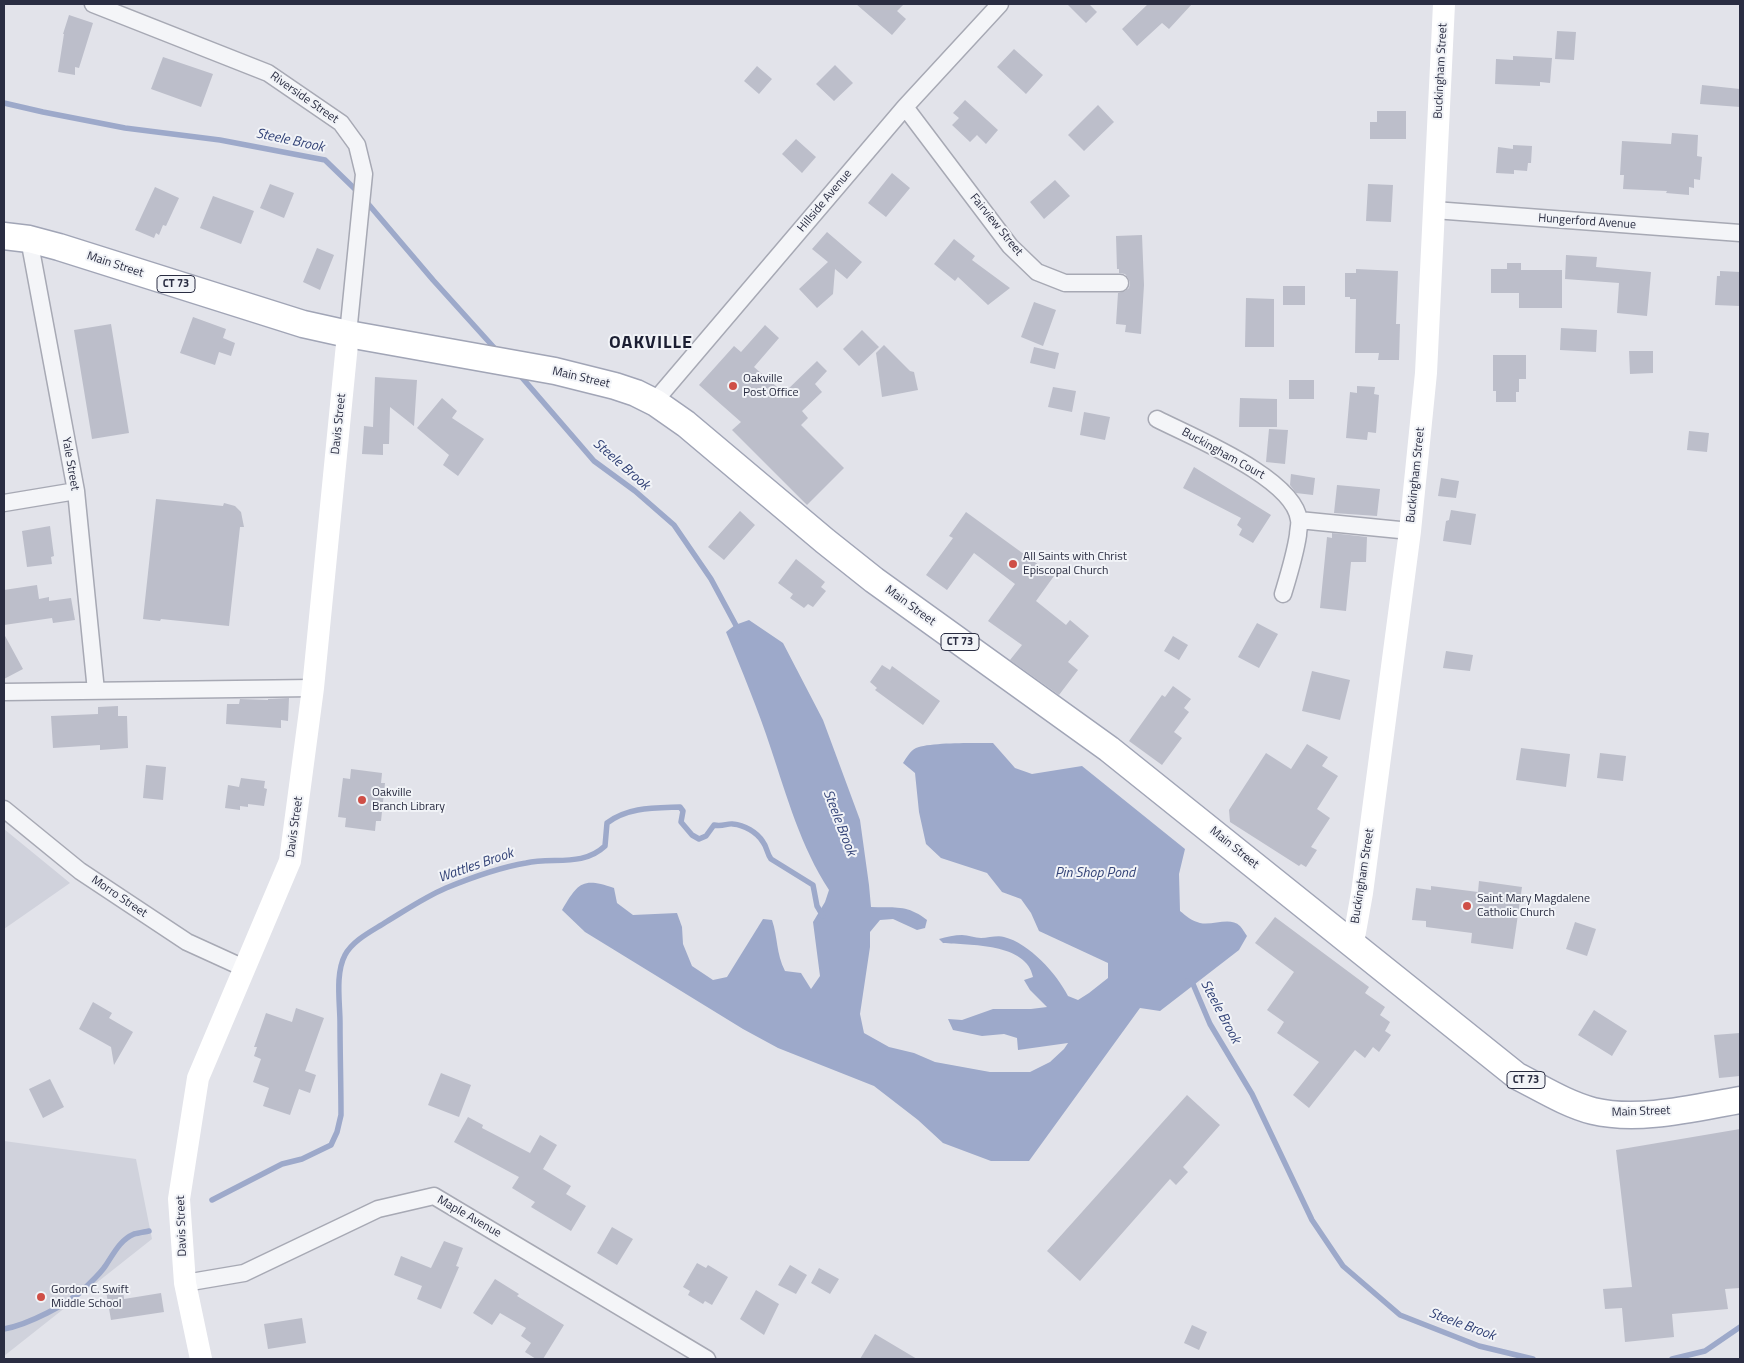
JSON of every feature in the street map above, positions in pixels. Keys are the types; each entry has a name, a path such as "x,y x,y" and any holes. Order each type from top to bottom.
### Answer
{"main road":[{"name":"Buckingham Street","path":"1353,943 1362,893 1410,532 1426,373 1444,4"},
{"name":"Main Street","path":"16,238 59,247 260,311 348,334 555,371 616,386 654,402 686,424 824,541 1109,749 1517,1076 1574,1105 1593,1111 1614,1114 1646,1114 1740,1100"},
{"name":"Davis Street","path":"200,1359 184,1283 179,1199 198,1078 290,861 313,688 348,334"}],"street":[{"name":"Riverside Street","path":"93,4 268,73 341,123 357,145 364,174 348,334"},
{"name":"Hillside Avenue","path":"654,402 905,107 996,5"},
{"name":"Fairview Street","path":"905,107 1010,246 1037,272 1065,283 1120,283"},
{"name":"Hungerford Avenue","path":"1434,210 1740,233"},
{"name":"Yale Street","path":"16,238 76,492 96,691"},
{"name":"Buckingham Court","path":"1157,419 1233,457 1276,484 1294,503 1299,520"},
{"path":"4,503 76,492"},
{"path":"1283,594 1295,551 1299,520 1410,532"},
{"path":"4,692 313,688"},
{"name":"Morro Street","path":"4,810 80,871 170,931 187,942 244,968"},
{"name":"Maple Avenue","path":"184,1283 244,1273 378,1209 434,1196 706,1359"}],"shaded area":[{"path":"4,829 70,883 4,929"},
{"name":"Gordon C. Swift Middle School","path":"4,1141 136,1159 152,1239 4,1356"}],"water":[{"name":"Pin Shop Pond","path":"749,620 783,643 823,720 860,820 871,907 907,909 927,920 925,928 917,930 893,919 880,920 870,932 870,947 860,1014 864,1033 889,1047 914,1053 935,1062 990,1072 1030,1072 1050,1062 1064,1049 1068,1043 1018,1050 1017,1038 1004,1034 982,1036 953,1030 948,1019 962,1020 993,1009 1047,1007 1030,990 1024,980 1033,977 1028,966 1020,958 996,948 943,943 939,939 962,935 981,938 999,936 1013,940 1041,960 1057,978 1068,996 1078,1000 1108,978 1108,963 1039,931 1031,913 1021,899 1002,892 987,873 941,858 926,844 919,812 915,773 903,763 912,751 923,746 953,743 993,743 1015,768 1032,774 1082,766 1185,849 1179,874 1180,911 1192,920 1200,923 1226,921 1236,923 1247,936 1239,950 1160,1011 1140,1008 1029,1161 991,1161 943,1143 918,1120 874,1086 778,1048 743,1029 585,932 562,910 577,888 588,883 595,883 614,888 617,903 633,915 677,913 682,927 683,944 692,966 713,980 727,977 763,919 772,920 780,958 785,971 801,973 811,989 820,976 813,922 825,902 829,890 810,857 789,803 761,719 726,632 735,625"}],"building":[{"path":"856,4 904,4 897,11 906,19 892,35"},
{"path":"1067,4 1089,4 1097,12 1086,23"},
{"path":"1148,4 1192,4 1169,29 1162,23 1137,46 1122,29"},
{"path":"69,15 93,23 79,68 75,67 75,75 58,72 63,34"},
{"path":"1557,31 1576,32 1574,60 1555,59"},
{"path":"1014,49 1043,75 1026,94 997,67"},
{"path":"1513,56 1552,58 1550,83 1540,82 1540,86 1495,84 1496,59 1513,60"},
{"path":"163,57 213,74 201,107 151,89"},
{"path":"835,65 853,83 834,101 816,84"},
{"path":"757,66 772,79 759,94 744,81"},
{"path":"1702,85 1740,89 1740,107 1700,104"},
{"path":"965,100 998,130 986,144 977,135 970,142 952,125 959,118 953,113"},
{"path":"1098,105 1114,122 1084,151 1068,135"},
{"path":"1377,111 1406,111 1406,139 1370,139 1370,122 1377,122"},
{"path":"1672,133 1698,135 1697,156 1702,157 1700,180 1694,179 1694,188 1689,187 1689,195 1666,193 1667,191 1623,189 1624,175 1620,175 1622,141 1671,144"},
{"path":"796,139 816,157 802,173 782,154"},
{"path":"1513,145 1532,146 1531,163 1528,163 1527,171 1514,170 1514,174 1496,173 1498,147 1513,149"},
{"path":"892,173 910,188 886,217 868,203"},
{"path":"1055,180 1070,196 1044,219 1030,202"},
{"path":"270,184 294,193 284,218 260,208"},
{"path":"1368,184 1393,185 1391,222 1366,221"},
{"path":"155,187 179,198 166,226 163,225 159,235 156,233 154,238 135,230"},
{"path":"213,196 254,211 241,244 200,228"},
{"path":"827,232 862,262 847,279 835,269 833,294 817,308 799,289 828,262 812,249"},
{"path":"1142,235 1144,285 1141,334 1125,332 1126,325 1116,324 1118,293 1129,288 1130,283 1125,274 1119,273 1119,269 1117,269 1116,236"},
{"path":"954,239 975,256 972,260 1010,288 988,305 958,277 955,281 934,264"},
{"path":"317,248 334,255 320,290 303,282"},
{"path":"1566,255 1597,257 1596,267 1651,272 1647,316 1617,313 1619,283 1565,279"},
{"path":"1507,263 1521,263 1521,270 1562,270 1562,308 1519,308 1519,293 1491,293 1491,269 1507,269"},
{"path":"1356,269 1398,271 1396,324 1400,324 1399,360 1378,360 1379,353 1355,353 1356,299 1345,297 1345,273 1356,273"},
{"path":"1720,271 1740,272 1740,306 1715,305 1717,276 1720,276"},
{"path":"1283,286 1305,286 1305,305 1283,305"},
{"path":"1246,298 1274,299 1274,347 1245,347"},
{"path":"1034,302 1056,310 1043,346 1021,337"},
{"path":"193,317 226,329 223,338 235,343 231,356 219,352 215,365 180,353"},
{"path":"111,324 129,433 92,439 74,330"},
{"path":"765,325 779,338 754,367 784,393 817,361 827,371 815,384 822,392 802,411 808,418 801,425 844,468 807,505 732,430 741,422 699,385 734,346 741,352"},
{"path":"1561,328 1597,330 1596,352 1560,350"},
{"path":"862,330 879,347 859,366 843,349"},
{"path":"884,345 910,371 914,372 918,390 882,397 876,353"},
{"path":"1034,347 1059,353 1055,369 1030,363"},
{"path":"1629,351 1653,351 1653,373 1630,374"},
{"path":"1493,355 1526,355 1526,379 1519,379 1519,392 1516,392 1516,402 1496,402 1496,391 1493,391"},
{"path":"375,377 417,380 414,426 390,407 389,444 383,444 383,455 362,454 364,426 373,427"},
{"path":"1289,380 1314,380 1314,399 1289,399"},
{"path":"1357,386 1375,387 1374,394 1379,395 1376,433 1368,432 1367,440 1346,438 1350,392 1357,393"},
{"path":"1053,387 1076,391 1072,412 1048,407"},
{"path":"442,398 457,411 452,418 484,439 458,476 443,465 449,455 417,428"},
{"path":"1240,398 1277,399 1277,427 1239,427"},
{"path":"1084,412 1110,417 1105,440 1080,435"},
{"path":"1269,429 1288,430 1285,464 1266,462"},
{"path":"1689,431 1709,433 1707,452 1687,450"},
{"path":"1194,467 1271,515 1253,543 1239,535 1242,529 1237,525 1241,518 1183,488"},
{"path":"1291,474 1315,478 1313,495 1296,493 1290,485"},
{"path":"1441,478 1459,481 1456,498 1438,496"},
{"path":"1337,485 1380,489 1377,516 1334,513"},
{"path":"156,499 223,506 224,503 235,506 241,512 244,527 240,527 229,626 143,619"},
{"path":"1451,510 1476,514 1471,545 1443,541 1446,521 1449,520"},
{"path":"740,511 755,525 724,560 708,547"},
{"path":"966,512 1054,576 1036,601 1066,625 1070,620 1089,636 1068,662 1078,670 1059,695 1010,660 1022,645 988,621 1015,584 974,553 947,590 926,575 953,538 949,536"},
{"path":"50,526 54,556 51,557 52,564 27,567 22,531"},
{"path":"1332,533 1367,537 1366,562 1351,562 1346,611 1320,608 1327,537 1332,538"},
{"path":"796,559 825,582 821,587 826,591 813,607 808,604 804,608 790,598 793,594 778,583"},
{"path":"37,585 39,599 49,597 49,601 71,598 75,620 53,623 52,618 4,625 4,590"},
{"path":"1257,623 1278,634 1259,668 1238,657"},
{"path":"4,634 23,669 4,679"},
{"path":"1173,636 1188,645 1179,660 1164,651"},
{"path":"1446,651 1473,655 1470,671 1443,668"},
{"path":"882,665 890,670 892,666 940,701 923,725 875,690 877,688 870,682"},
{"path":"1312,671 1350,680 1340,720 1302,711"},
{"path":"1173,686 1191,699 1184,708 1189,712 1174,732 1182,738 1162,765 1129,741 1162,695 1165,697"},
{"path":"289,698 288,721 281,720 281,728 226,724 227,704 239,704 240,699 268,700"},
{"path":"118,706 118,716 127,716 128,748 100,750 100,745 53,748 51,716 98,714 98,707"},
{"path":"1307,744 1328,757 1322,766 1338,776 1317,809 1330,818 1311,847 1317,850 1306,867 1301,864 1299,866 1230,822 1229,810 1266,753 1291,769"},
{"path":"1521,748 1570,754 1566,787 1516,780"},
{"path":"1600,753 1626,756 1623,781 1597,778"},
{"path":"146,765 166,767 163,800 143,798"},
{"name":"Oakville Branch Library","path":"351,769 382,773 381,783 385,783 381,821 376,821 375,831 345,827 346,818 338,817 343,778 350,779"},
{"path":"241,778 265,781 264,788 267,789 264,806 248,804 248,807 240,806 240,810 225,808 228,785 239,787"},
{"name":"Saint Mary Magdalene Catholic Church","path":"1479,881 1522,887 1513,949 1471,943 1472,933 1426,927 1426,921 1412,920 1416,888 1431,890 1431,886 1478,892"},
{"path":"1275,917 1369,987 1365,993 1385,1007 1380,1015 1390,1022 1385,1031 1391,1035 1379,1052 1373,1047 1365,1058 1355,1050 1309,1108 1293,1095 1319,1062 1277,1033 1284,1022 1267,1010 1294,972 1255,943"},
{"path":"1575,922 1596,929 1587,956 1566,949"},
{"path":"93,1002 112,1013 109,1018 133,1032 114,1065 111,1047 79,1029"},
{"path":"296,1008 324,1018 305,1071 316,1075 310,1093 299,1089 290,1115 263,1106 269,1088 253,1082 261,1059 254,1056 257,1047 254,1047 266,1013 292,1022"},
{"path":"1594,1010 1627,1031 1612,1056 1578,1035"},
{"path":"1740,1033 1740,1076 1719,1078 1714,1035"},
{"path":"441,1073 471,1085 459,1117 428,1105"},
{"path":"50,1079 64,1107 43,1118 29,1089"},
{"path":"1187,1095 1220,1125 1183,1167 1188,1172 1176,1185 1170,1179 1080,1281 1047,1251"},
{"path":"468,1117 483,1125 482,1128 530,1153 540,1135 557,1145 543,1169 571,1186 566,1194 586,1206 571,1231 531,1207 535,1202 512,1188 519,1177 454,1142"},
{"path":"1740,1129 1740,1288 1725,1289 1728,1309 1672,1314 1674,1337 1625,1342 1622,1308 1605,1309 1603,1289 1632,1287 1616,1150"},
{"path":"612,1227 633,1239 617,1265 597,1253"},
{"path":"444,1241 463,1248 456,1266 459,1267 441,1309 417,1299 422,1286 394,1275 401,1256 431,1268"},
{"path":"697,1263 706,1268 708,1265 728,1277 712,1305 705,1301 703,1304 688,1295 690,1291 683,1287"},
{"path":"790,1265 807,1275 796,1294 778,1285"},
{"path":"819,1268 839,1279 830,1294 811,1283"},
{"path":"495,1279 519,1294 517,1296 564,1325 543,1359 536,1359 525,1352 531,1343 521,1336 526,1328 500,1313 492,1325 473,1313"},
{"path":"123,1288 124,1299 161,1293 164,1312 111,1320 106,1291"},
{"path":"756,1290 779,1304 764,1335 740,1319"},
{"path":"302,1318 306,1343 268,1349 264,1324"},
{"path":"1192,1325 1207,1332 1199,1350 1184,1343"},
{"path":"875,1334 917,1359 860,1359"}],"waterway":[{"name":"Steele Brook","path":"4,103 125,128 220,140 325,160 358,192"},
{"name":"Steele Brook","path":"364,199 498,352"},
{"name":"Steele Brook","path":"518,373 594,461 635,491 674,525 711,579 739,631"},
{"name":"Wattles Brook","path":"212,1200 282,1164 302,1159 331,1145 337,1132 341,1115 339,989 340,971 345,955 363,936 438,892 475,877 517,865 536,861 587,857 605,846 607,823 615,818 642,809 680,807 683,811 681,822 692,835 699,839 706,836 714,825 737,825 746,827 754,832 764,844 771,859 813,885 817,906 823,916"},
{"name":"Steele Brook","path":"1187,981 1193,984 1210,1024 1252,1094 1312,1220 1343,1266 1400,1315 1479,1346 1533,1359"},
{"name":"Wattles Brook","path":"4,1329 36,1318 69,1301 99,1274 125,1240 134,1234 149,1231"},
{"name":"Steele Brook","path":"1672,1359 1705,1351 1740,1327"}],"place":[{"name":"Oakville Post Office","path":"733,386"},
{"name":"All Saints with Christ Episcopal Church","path":"1013,564"},
{"name":"Oakville Branch Library","path":"362,800"},
{"name":"Saint Mary Magdalene Catholic Church","path":"1467,906"},
{"name":"Gordon C. Swift Middle School","path":"41,1297"}],"district":[{"name":"OAKVILLE","path":"651,344"}]}
